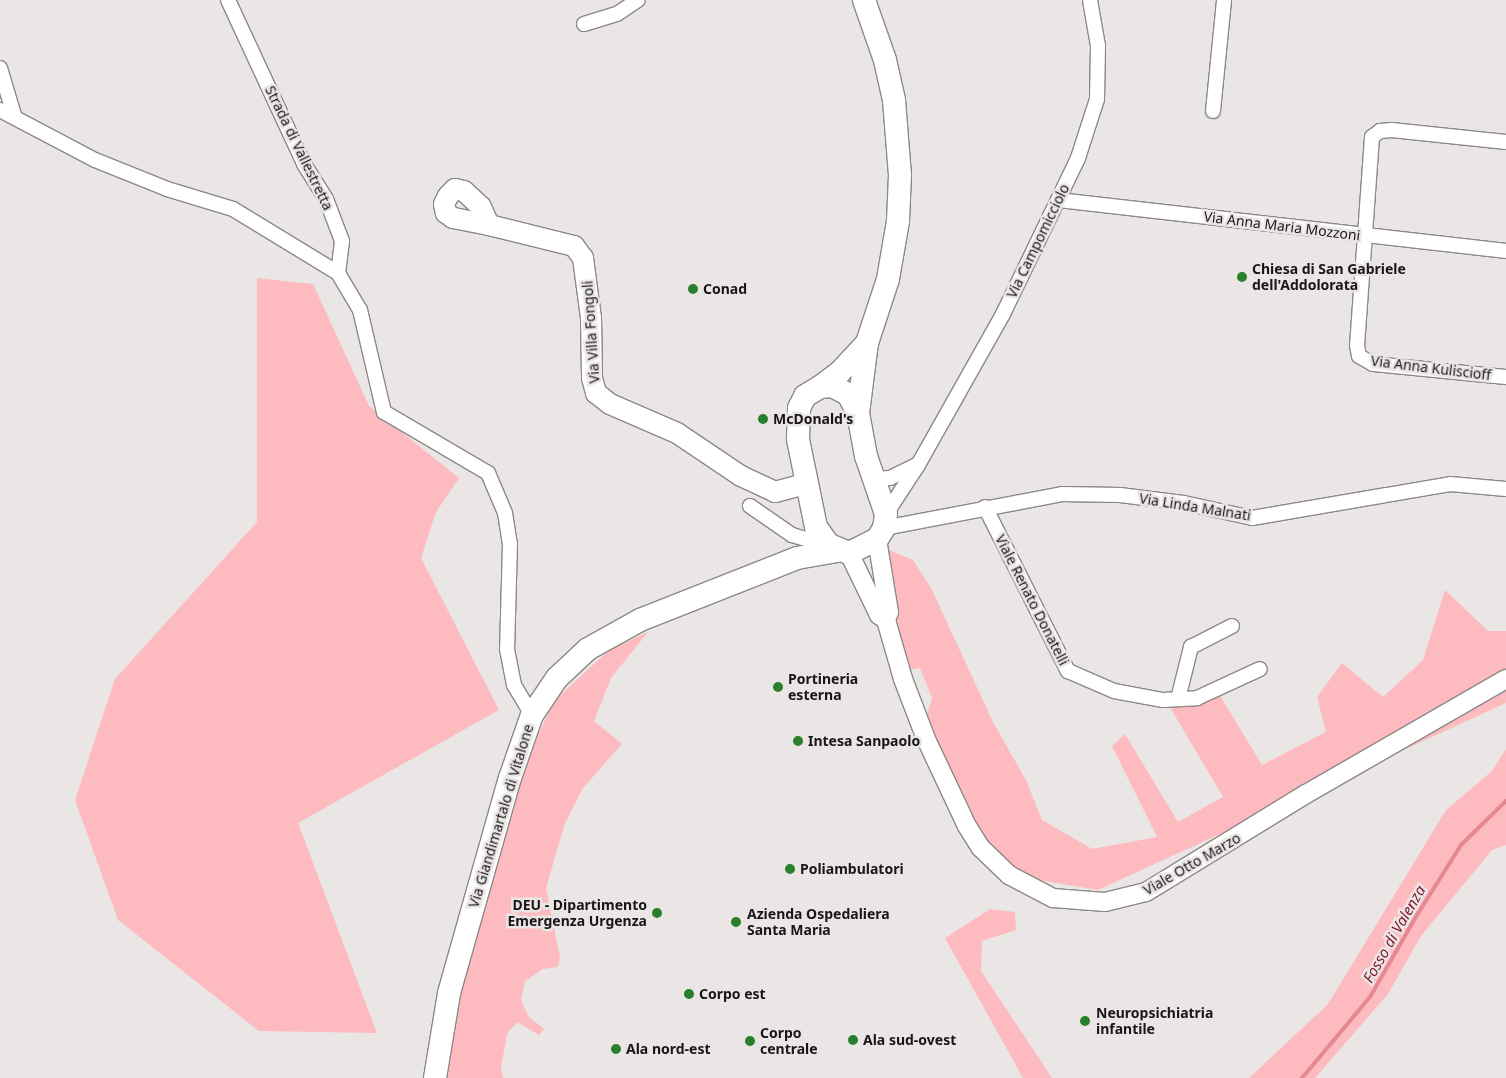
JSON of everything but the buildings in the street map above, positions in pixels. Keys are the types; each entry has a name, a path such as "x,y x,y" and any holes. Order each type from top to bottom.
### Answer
{"main road":[{"path":"858,413 867,343 888,279 898,221 900,175 894,100 885,60 864,0"},
{"name":"Via Villa Fongoli","path":"489,225 574,246 583,258 591,318 592,378 596,393 610,404 677,433 742,476 775,492 805,484"},
{"path":"843,552 807,542 805,484 798,439 799,408 805,396 840,372 867,343"},
{"path":"820,387 832,386 848,394 858,413 882,527"},
{"name":"Via Giandimartalo di Vitalone","path":"435,1078 450,993 510,778 532,715 557,678 588,649 640,620 807,542 843,552 882,527"}],"street":[{"name":"Strada di Vallestretta","path":"228,0 304,164 326,199 342,241 338,272"},
{"path":"584,24 617,14 638,0"},
{"name":"Via Campomicciolo","path":"882,527 1003,314 1078,158 1097,99 1098,46 1090,0"},
{"path":"1213,111 1224,0"},
{"path":"0,68 14,115"},
{"path":"0,110 14,115 95,160 168,189 233,209 298,246 338,272 360,310 384,412 488,473 505,512 510,544 507,649 514,685 532,715"},
{"path":"1365,236 1372,137 1380,132 1392,130 1506,142"},
{"name":"Via Anna Maria Mozzoni","path":"1058,200 1506,251"},
{"name":"Via Anna Kuliscioff","path":"1365,236 1359,356 1373,364 1506,377"},
{"path":"873,479 890,478 918,465"},
{"name":"Via Linda Malnati","path":"882,527 1062,494 1120,495 1184,504 1252,518 1450,484 1506,489"},
{"path":"750,506 792,535 807,542"},
{"name":"Viale Renato Donatelli","path":"985,507 1068,671 1114,691 1178,699 1197,698 1260,668"},
{"name":"Viale Otto Marzo","path":"882,527 889,612 886,620"},
{"name":"Viale Otto Marzo","path":"843,552 879,614 886,620 903,679 926,739 956,806 981,848 1009,875 1053,898 1105,902 1146,892 1306,794 1506,678"},
{"path":"1178,699 1191,647 1232,626"}],"shaded area":[{"path":"257,278 313,284 369,406 459,478 436,512 421,558 499,710 298,823 377,1033 259,1031 118,920 75,800 115,679 257,522"},
{"path":"884,548 913,560 932,590 993,722 1026,780 1042,820 1092,849 1157,837 1112,746 1125,734 1178,822 1223,797 1171,709 1216,689 1262,765 1326,732 1317,697 1342,663 1383,697 1423,660 1445,590 1488,631 1506,631 1506,703 1098,890 1038,880 990,852 960,798 927,715 932,698 920,668 908,670 901,655"},
{"path":"648,632 611,678 594,721 622,744 583,788 565,823 546,888 560,957 558,967 543,969 525,981 521,999 528,1016 544,1029 539,1035 517,1022 507,1034 501,1068 503,1078 448,1078 462,948 498,821 554,701 608,651"},
{"path":"1506,749 1506,845 1492,850 1421,936 1388,994 1315,1078 1249,1078 1328,1004 1446,810 1492,771"},
{"path":"990,909 1015,912 1016,930 982,941 981,971 1052,1078 1023,1078 945,938"}],"waterway":[{"name":"Fosso di Valenza","path":"1302,1078 1370,997 1417,915 1461,845 1506,801"}],"place":[{"name":"Chiesa di San Gabriele dell'Addolorata","path":"1242,277"},
{"name":"Conad","path":"693,289"},
{"name":"McDonald's","path":"763,419"},
{"name":"Portineria esterna","path":"778,687"},
{"name":"Intesa Sanpaolo","path":"798,741"},
{"name":"Poliambulatori","path":"790,869"},
{"name":"DEU - Dipartimento Emergenza Urgenza","path":"657,913"},
{"name":"Azienda Ospedaliera Santa Maria","path":"736,922"},
{"name":"Corpo est","path":"689,994"},
{"name":"Neuropsichiatria infantile","path":"1085,1021"},
{"name":"Ala sud-ovest","path":"853,1040"},
{"name":"Corpo centrale","path":"750,1041"},
{"name":"Ala nord-est","path":"616,1049"}]}
